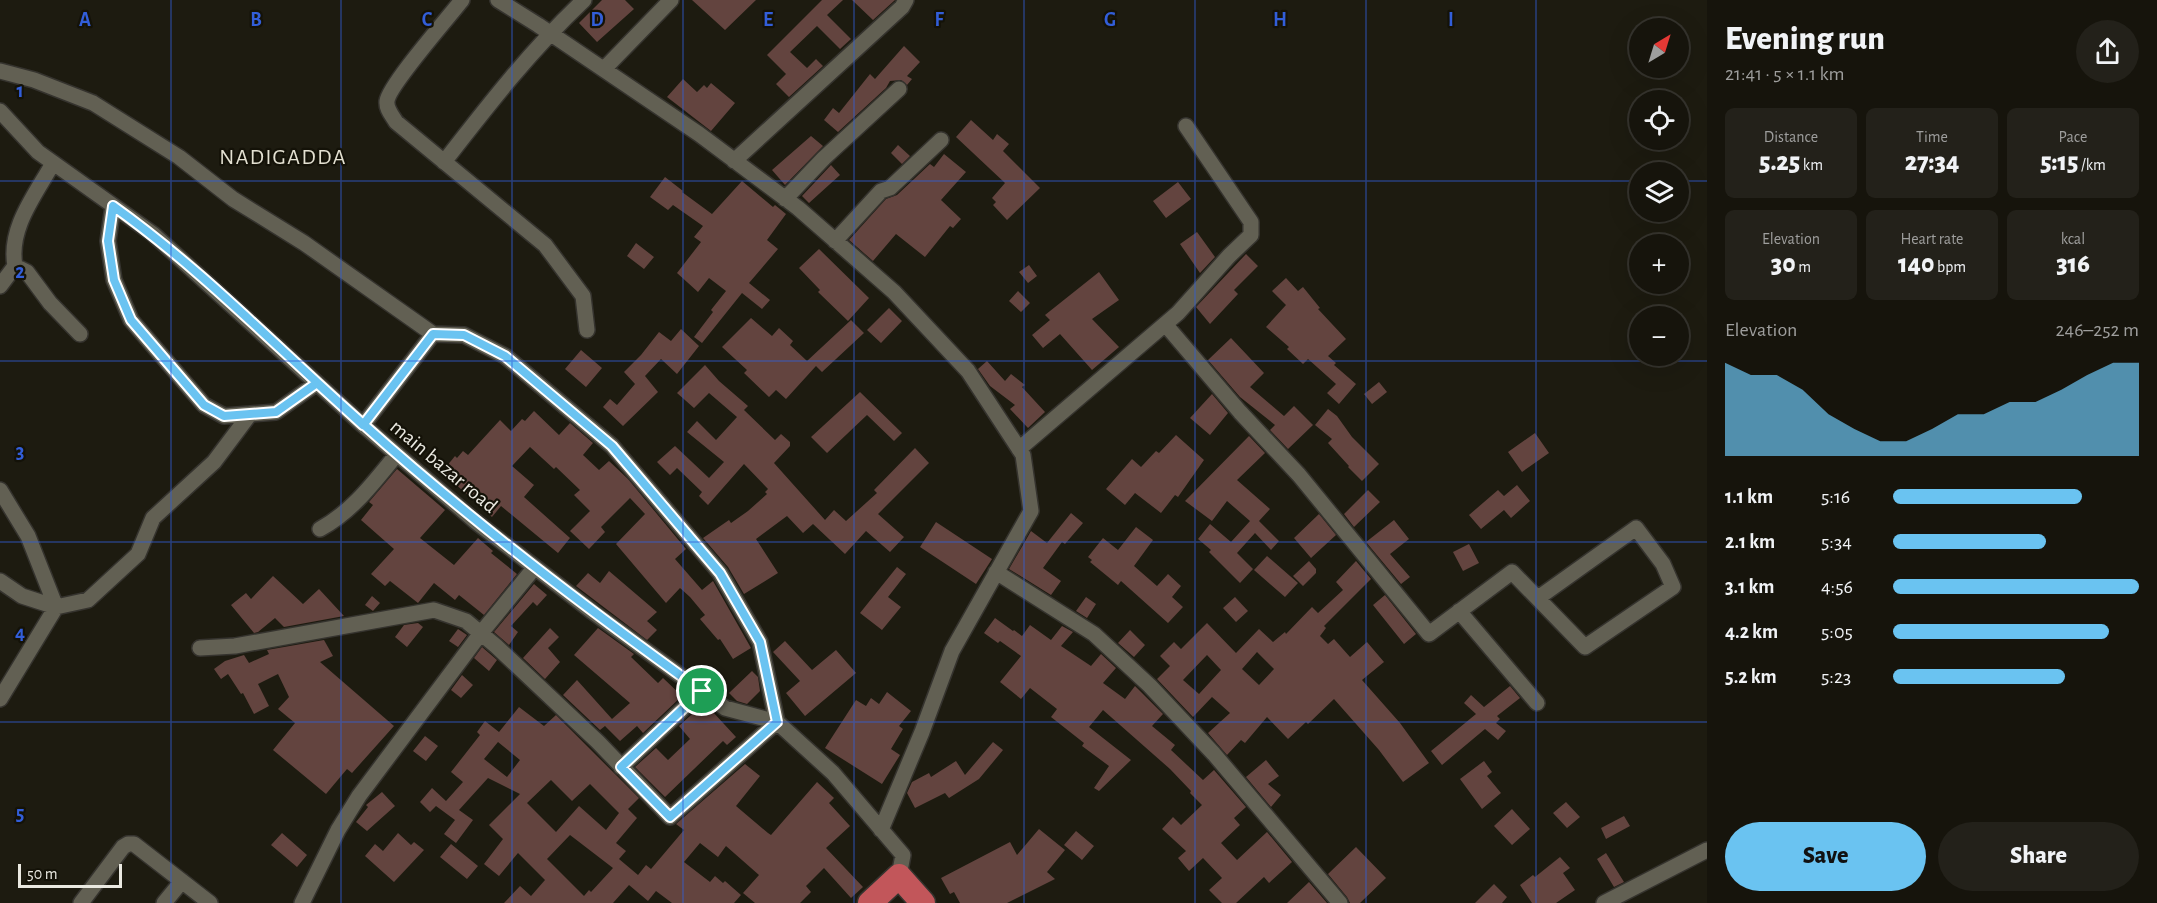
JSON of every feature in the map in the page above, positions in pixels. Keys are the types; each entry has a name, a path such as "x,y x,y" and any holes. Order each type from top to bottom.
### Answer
{"highway":[{"path":"870,903 899,876 923,903"}],"street":[{"path":"462,0 399,79 387,99 388,109 396,122 545,245 583,296 587,330"},
{"path":"498,0 699,134 785,199 894,292 968,371 1023,456 1031,511 952,651 922,732 881,830"},
{"path":"444,162 549,32 584,0"},
{"path":"604,69 671,0"},
{"path":"734,161 902,7 906,0"},
{"path":"0,71 34,80 93,103 179,157 233,199 304,243 433,334 464,335 505,356 612,446 666,508 726,583 760,642 777,722 833,773 903,855 899,876"},
{"path":"785,199 824,158 900,89"},
{"name":"main bazar road","path":"0,111 38,152 153,234 363,425 475,521 593,612 725,708 777,722"},
{"path":"1018,449 1178,314 1228,256 1251,235 1251,222 1186,126"},
{"path":"835,241 881,191 890,188 941,140"},
{"path":"0,286 15,266 13,253 17,228 54,163"},
{"path":"113,206 108,241 112,270 131,320 204,405 224,416 276,412 317,383"},
{"path":"15,266 27,272 50,303 80,334"},
{"path":"1165,324 1240,412 1299,475 1429,633 1512,572 1585,647 1673,587 1663,564 1636,528 1538,598"},
{"path":"363,425 433,334"},
{"path":"0,581 22,596 56,607 88,600 138,554 153,518 214,462 250,414"},
{"path":"320,529 334,522 361,498 398,454"},
{"path":"0,490 28,536 56,607"},
{"path":"302,903 338,830 360,796 481,633 535,567"},
{"path":"996,572 1094,634 1150,686 1214,754 1340,903"},
{"path":"0,699 56,607"},
{"path":"200,648 235,646 434,610 466,621 621,767 670,817 777,722"},
{"path":"1459,611 1538,703"},
{"path":"621,767 702,691"},
{"path":"81,903 123,847 128,844 134,844 210,903"},
{"path":"1604,903 1707,850"},
{"path":"164,903 182,881"}],"building":[{"path":"602,0 625,0 634,9 597,42 579,23"},
{"path":"692,0 756,0 725,30"},
{"path":"822,0 843,0 827,15 851,39 840,49 817,26 790,52 807,68 816,59 823,66 789,97 776,84 786,74 767,55"},
{"path":"852,0 895,0 873,20"},
{"path":"904,46 920,62 907,76 912,79 907,85 901,80 890,81 886,88 838,132 824,120 833,108 839,113 870,74 875,79"},
{"path":"683,79 697,92 704,85 707,88 711,83 735,103 711,131 667,97"},
{"path":"971,120 993,140 997,134 1009,144 1003,151 1040,188 1007,220 993,205 996,202 992,198 1005,183 956,137"},
{"path":"811,136 823,146 785,185 772,170"},
{"path":"898,145 910,156 902,164 891,153"},
{"path":"944,154 966,172 941,200 961,219 953,228 950,226 925,257 896,234 873,261 849,240 886,199 897,195 930,164 934,167"},
{"path":"831,165 840,175 809,203 802,196"},
{"path":"665,177 712,214 742,181 773,207 775,205 786,214 767,240 778,249 749,283 770,300 762,309 742,293 702,343 694,337 726,291 709,278 698,292 677,273 701,242 694,237 703,226 673,205 668,210 650,197"},
{"path":"1178,182 1191,199 1166,218 1153,201"},
{"path":"1197,232 1215,257 1200,273 1180,244"},
{"path":"636,243 654,257 644,269 627,256"},
{"path":"819,249 869,298 848,321 818,292 820,290 799,268"},
{"path":"1246,254 1258,266 1234,290 1238,294 1210,324 1196,307"},
{"path":"1029,265 1037,276 1028,283 1019,272"},
{"path":"1099,272 1119,300 1092,319 1119,347 1092,370 1060,334 1043,348 1032,335 1050,320 1045,315"},
{"path":"1286,278 1298,291 1303,287 1320,308 1318,309 1346,339 1328,356 1336,363 1334,365 1356,384 1339,404 1327,393 1336,384 1308,359 1303,364 1287,349 1289,347 1266,327 1286,305 1272,291"},
{"path":"1018,291 1030,303 1021,312 1009,301"},
{"path":"889,308 902,321 881,343 867,330"},
{"path":"751,318 772,336 779,328 793,341 790,345 807,361 851,320 864,333 822,372 816,366 786,399 776,390 769,397 744,373 747,370 722,347"},
{"path":"681,329 699,346 677,374 661,359 645,376 658,392 623,426 603,407 610,399 617,405 635,384 624,372 659,332 671,341"},
{"path":"1231,338 1264,373 1250,387 1284,416 1294,406 1313,425 1288,449 1270,430 1275,425 1240,397 1208,360"},
{"path":"581,350 602,368 586,387 565,369"},
{"path":"987,361 1005,381 1011,374 1025,385 1022,387 1045,412 1028,428 1010,409 1015,405 990,386 978,369"},
{"path":"705,365 719,381 748,406 744,410 775,440 781,434 790,442 790,446 774,463 825,520 834,510 846,521 877,493 874,490 915,448 929,463 878,514 904,537 890,552 866,531 845,554 813,524 803,533 787,516 756,539 778,573 744,594 728,567 703,538 729,520 731,523 748,511 767,494 765,492 768,489 744,464 708,505 699,496 702,492 677,468 670,475 657,462 675,446 709,478 724,462 687,432 697,421 716,440 737,417 709,393 694,408 677,393"},
{"path":"1379,382 1387,392 1372,404 1364,394"},
{"path":"860,392 902,433 894,441 867,415 827,453 811,437"},
{"path":"1212,394 1228,413 1210,435 1190,418"},
{"path":"1328,409 1337,416 1352,437 1379,464 1362,481 1328,443 1332,439 1315,425"},
{"path":"534,411 559,435 570,423 593,443 583,455 599,470 609,461 628,479 686,549 675,559 702,590 713,581 751,648 733,659 720,639 718,640 700,619 705,615 690,597 680,588 666,603 616,544 645,514 630,498 601,527 605,532 589,549 570,531 590,511 574,495 580,490 530,447 512,466 534,485 524,497 570,538 558,553 501,506 492,517 442,472 455,456 457,458 463,451 468,455 500,420 511,431 522,419 525,421"},
{"path":"1535,433 1549,453 1522,472 1508,452"},
{"path":"1176,435 1204,460 1178,497 1175,495 1161,513 1135,493 1125,505 1106,489 1132,459 1141,467 1156,451 1159,453"},
{"path":"1249,436 1265,453 1237,480 1270,509 1259,521 1279,541 1271,550 1255,533 1237,553 1253,569 1240,583 1209,552 1211,550 1198,539 1210,524 1231,542 1250,521 1227,501 1212,521 1185,501"},
{"path":"397,469 445,510 420,538 454,565 478,538 493,551 491,553 517,574 484,615 459,595 455,600 434,583 418,603 390,581 385,586 371,574 394,549 361,520 373,505 369,502"},
{"path":"1517,485 1530,501 1511,518 1504,510 1481,529 1469,515 1498,490 1504,496"},
{"path":"1368,490 1380,502 1354,527 1344,514"},
{"path":"1071,513 1083,523 1065,544 1062,542 1043,568 1061,581 1051,595 1009,569 1031,531 1047,543"},
{"path":"1319,514 1336,535 1311,558 1294,538"},
{"path":"1394,520 1409,539 1390,554 1410,577 1401,584 1366,542"},
{"path":"936,522 992,559 976,584 920,547"},
{"path":"1136,527 1153,540 1134,566 1157,586 1168,574 1181,586 1172,597 1183,607 1168,623 1121,581 1118,585 1090,562 1092,560 1088,557 1103,538 1118,550"},
{"path":"1469,544 1479,563 1463,571 1453,552"},
{"path":"1267,556 1298,583 1285,597 1254,570"},
{"path":"1309,561 1316,569 1316,573 1303,586 1293,576"},
{"path":"1356,561 1371,579 1324,626 1326,628 1320,636 1328,644 1334,639 1350,657 1367,642 1384,662 1362,680 1400,723 1429,763 1403,782 1379,750 1334,699 1308,724 1306,722 1288,739 1267,717 1245,743 1241,740 1227,755 1208,733 1230,713 1212,697 1193,717 1157,679 1170,666 1160,656 1174,642 1181,649 1207,623 1236,653 1259,629 1273,642 1285,632 1286,634 1312,607 1318,613 1343,590 1336,582","holes":["1257,652 1274,669 1259,685 1242,669","1207,655 1221,670 1199,694 1183,680"]},
{"path":"897,567 906,574 888,597 901,607 882,630 860,613"},
{"path":"609,571 657,612 647,621 657,630 647,640 576,586 588,573 600,583"},
{"path":"273,576 303,604 319,589 344,616 284,627 275,618 254,633 231,605 246,593 251,599"},
{"path":"534,584 547,595 537,606 533,602 511,626 518,632 509,645 494,632"},
{"path":"1385,595 1416,634 1404,644 1373,605"},
{"path":"372,596 380,603 373,611 365,605"},
{"path":"1086,597 1096,604 1087,618 1076,611"},
{"path":"1235,597 1248,611 1236,622 1223,608"},
{"path":"995,618 1022,636 1030,625 1051,640 1062,626 1073,632 1061,646 1091,666 1101,654 1116,668 1103,683 1125,699 1135,686 1163,714 1152,726 1175,745 1171,750 1203,780 1214,770 1246,807 1234,818 1240,825 1221,843 1237,860 1267,832 1292,862 1269,883 1264,877 1236,903 1222,903 1209,890 1222,878 1203,858 1189,871 1178,858 1186,851 1162,829 1173,817 1181,825 1202,805 1190,793 1191,791 1170,769 1103,710 1089,727 1131,760 1099,791 1094,788 1109,766 1082,746 1084,743 1051,717 1057,709 1030,688 1021,699 1000,682 1021,656 984,633"},
{"path":"418,623 423,627 407,647 395,637 404,625"},
{"path":"550,628 559,637 548,648 560,662 545,679 523,658"},
{"path":"598,628 634,654 631,657 658,683 663,678 682,696 643,733 637,726 620,741 605,726 600,730 563,695 577,680 612,719 630,703 574,655"},
{"path":"458,629 467,635 458,647 449,641"},
{"path":"1130,630 1145,645 1134,657 1118,643"},
{"path":"324,640 333,656 320,662 394,726 352,773 347,769 326,794 273,750 295,723 278,709 289,697 278,674 258,684 269,706 254,714 243,693 241,694 228,674 221,679 214,669 225,661 244,655 249,663 269,654 267,650"},
{"path":"785,641 812,670 836,650 856,673 805,716 786,693 800,681 773,652"},
{"path":"482,647 497,660 489,671 474,658"},
{"path":"752,671 758,677 760,691 747,704 737,701 729,693"},
{"path":"462,675 473,685 461,698 451,690"},
{"path":"1510,686 1520,698 1497,716 1500,719 1496,723 1506,731 1498,740 1485,729 1442,765 1431,751 1476,714 1464,703 1471,695 1484,707"},
{"path":"887,692 911,711 899,726 903,729 891,749 900,755 882,784 825,748 856,700 866,706 871,698 879,704"},
{"path":"703,704 736,737 727,745 723,741 665,797 635,767 656,748 668,760 690,739 679,726"},
{"path":"519,707 544,726 556,715 639,798 628,809 637,818 616,843 626,851 619,859 638,875 646,865 651,869 684,830 676,824 745,764 760,776 736,806 771,835 817,782 834,798 829,803 850,826 826,848 863,887 851,898 824,868 806,886 811,892 800,903 755,903 743,893 759,875 726,846 718,857 700,843 684,862 710,882 715,876 723,883 725,881 741,895 734,903 672,903 656,891 648,901 629,885 613,903 504,903 520,886 531,896 545,880 518,853 499,876 484,864 503,839 489,825 520,794 488,778 459,810 473,820 456,843 444,834 455,820 436,806 430,812 420,802 432,788 446,801 463,782 451,772 480,735 477,732 485,721 499,732","holes":["498,742 520,760 507,777 484,759","551,780 572,801 590,784 619,813 606,830 579,806 556,832 527,803","570,835 613,868 591,892 589,890 584,896 547,859"]},
{"path":"425,736 438,746 426,761 413,751"},
{"path":"993,742 1003,750 979,779 949,798 945,793 915,808 907,793 912,782 929,773 931,777 956,761 965,775"},
{"path":"1266,760 1279,776 1268,784 1281,795 1271,807 1246,777"},
{"path":"1484,761 1492,772 1487,776 1501,793 1482,809 1460,779"},
{"path":"382,792 395,806 367,831 356,822 368,807 366,805"},
{"path":"1566,802 1580,817 1567,828 1553,813"},
{"path":"1512,809 1530,829 1512,845 1494,826"},
{"path":"1624,816 1630,826 1606,839 1601,828"},
{"path":"1039,829 1065,850 1047,872 1055,879 1007,903 960,903 954,892 950,894 941,878 1010,842 1017,855"},
{"path":"1076,831 1094,846 1082,860 1064,845"},
{"path":"282,833 307,855 297,867 271,845"},
{"path":"398,833 411,845 414,842 424,850 394,882 365,856 375,844 383,851"},
{"path":"451,844 478,866 467,879 440,857"},
{"path":"1356,847 1386,878 1360,903 1350,903 1328,874"},
{"path":"1606,853 1624,882 1614,887 1597,859"},
{"path":"1560,857 1570,868 1563,873 1575,890 1556,903 1532,903 1520,885 1533,875 1535,877"},
{"path":"1309,882 1327,903 1287,903"},
{"path":"1494,884 1507,897 1502,903 1475,903"}],"district":[{"name":"NADIGADDA","path":"283,156"}],"route":[{"path":"702,691 593,612 475,521 363,425 245,316 153,234 113,206 108,241 114,280 131,320 204,405 224,416 276,412 317,383 363,425 433,334 464,335 505,356 612,446 720,573 760,642 777,722 670,817 621,767 702,691"}]}
